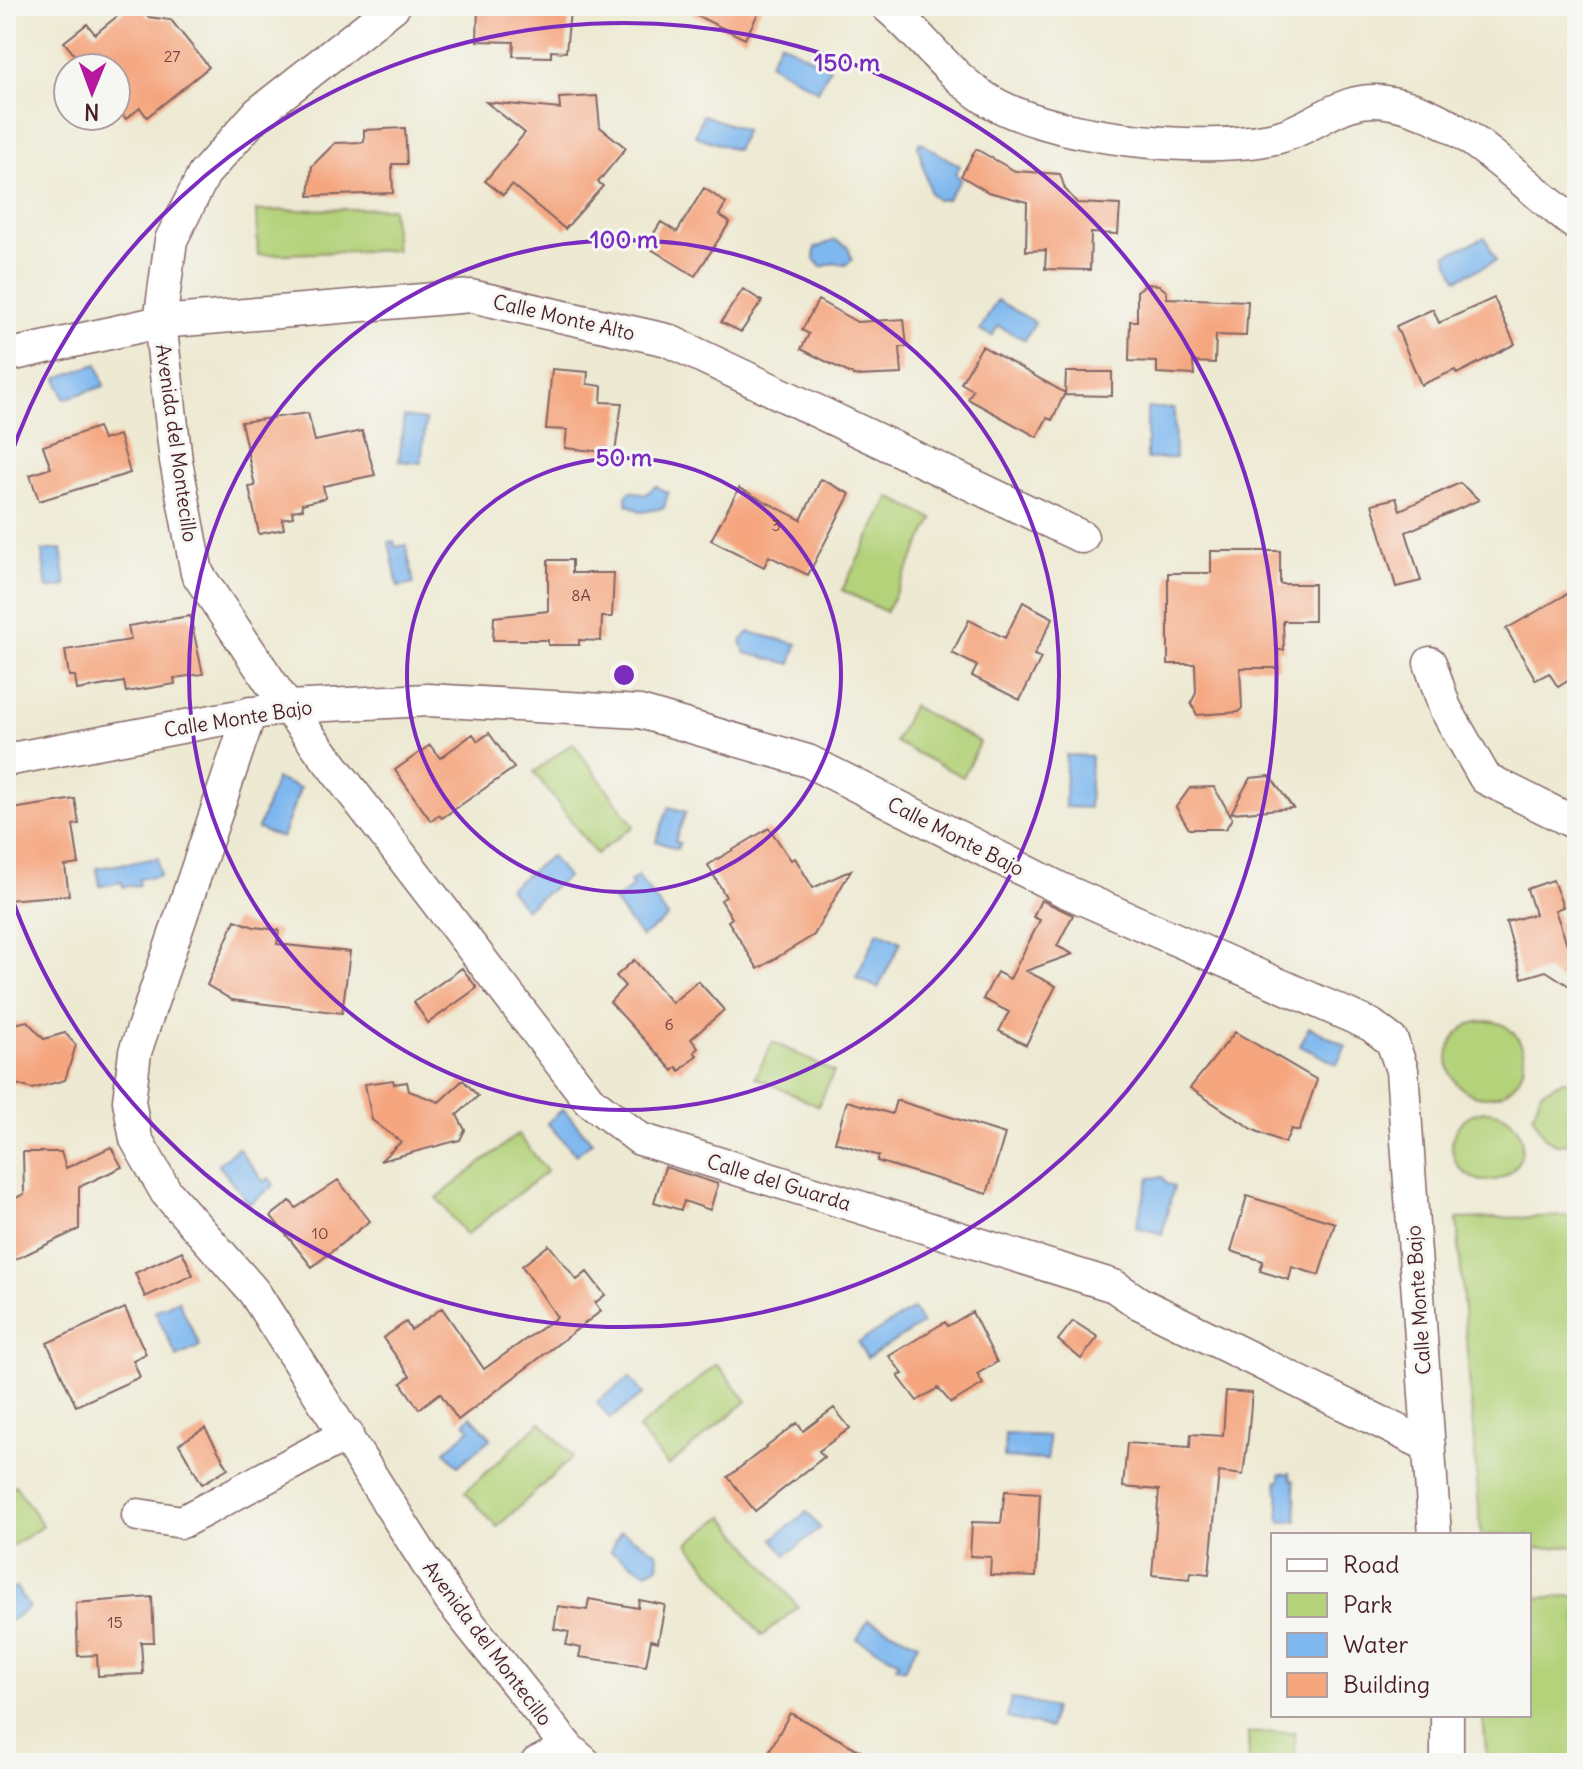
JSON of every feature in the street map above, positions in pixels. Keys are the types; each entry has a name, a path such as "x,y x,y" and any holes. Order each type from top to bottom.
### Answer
{"street":[{"name":"Avenida del Montecillo","path":"287,707 197,573 176,461 160,322 171,240 204,174 258,113 394,6"},
{"path":"887,6 977,93 1040,123 1118,137 1234,142 1282,136 1346,104 1367,100 1387,102 1441,123 1478,146 1577,225"},
{"name":"Calle Monte Alto","path":"6,356 160,322 262,311 471,296 667,340 1082,537"},
{"path":"1430,663 1445,708 1485,778 1577,824"},
{"name":"Calle Monte Bajo","path":"6,760 287,707 428,700 640,712 808,761 1063,890 1371,1025 1392,1041 1402,1070 1435,1533"},
{"name":"Calle del Guarda","path":"287,707 589,1100 616,1124 640,1139 1114,1286 1139,1303 1429,1446"},
{"name":"Avenida del Montecillo","path":"250,713 135,1052 129,1101 136,1139 166,1192 254,1292 449,1598 576,1756"},
{"path":"138,1515 182,1522 347,1434"},
{"path":"1447,1717 1447,1763"},
{"path":"537,1763 576,1756"}],"green space":[{"path":"1250,6 1298,6 1294,21 1249,10"},
{"path":"392,208 396,250 258,255 256,211"},
{"path":"890,497 933,519 886,612 842,590"},
{"path":"912,706 980,742 963,777 895,742"},
{"path":"573,743 634,826 596,854 534,772"},
{"path":"1486,1021 1501,1024 1513,1032 1521,1044 1524,1059 1521,1074 1513,1086 1501,1094 1486,1097 1471,1094 1459,1086 1451,1074 1448,1059 1451,1044 1459,1032 1471,1024"},
{"path":"773,1042 834,1072 818,1106 755,1077"},
{"path":"1563,1080 1577,1082 1577,1143 1556,1144 1545,1138 1533,1116 1541,1092"},
{"path":"1487,1111 1512,1121 1522,1146 1512,1171 1487,1181 1462,1171 1452,1146 1462,1121"},
{"path":"518,1134 547,1171 466,1235 437,1198"},
{"path":"1577,1216 1577,1546 1531,1549 1531,1533 1481,1533 1457,1219"},
{"path":"717,1364 747,1401 668,1466 638,1429"},
{"path":"541,1422 573,1457 497,1527 465,1492"},
{"path":"15,1485 43,1526 6,1550 6,1491"},
{"path":"724,1516 798,1607 762,1636 688,1543"},
{"path":"1577,1596 1577,1763 1487,1763 1483,1717 1531,1717 1531,1598"},
{"path":"1294,1732 1296,1763 1249,1763 1248,1733"}],"water":[{"path":"780,42 830,68 818,91 769,63"},
{"path":"703,115 745,130 736,150 695,136"},
{"path":"920,142 960,166 955,174 961,179 947,199 937,200 930,193 918,146"},
{"path":"1485,237 1496,261 1457,279 1446,255"},
{"path":"835,240 848,247 852,260 845,265 834,263 821,267 814,259 815,248"},
{"path":"997,300 1035,322 1025,340 998,326 992,336 980,330"},
{"path":"97,364 104,386 64,399 57,378"},
{"path":"1147,408 1174,408 1175,458 1147,459"},
{"path":"404,417 426,420 421,463 399,461"},
{"path":"656,486 668,493 664,508 642,512 627,504 626,496 631,491 646,494"},
{"path":"394,541 395,547 406,545 414,584 398,587 389,542"},
{"path":"61,549 66,586 47,589 42,551"},
{"path":"749,632 797,644 791,664 745,653 741,641"},
{"path":"1066,755 1091,756 1089,808 1065,807"},
{"path":"276,779 300,788 282,838 258,829"},
{"path":"669,807 686,812 675,841 680,843 677,849 656,841"},
{"path":"551,856 567,877 525,909 509,888"},
{"path":"158,858 160,876 139,879 139,885 123,887 122,882 100,886 97,868"},
{"path":"638,876 668,917 641,937 614,901 633,887 630,882"},
{"path":"878,931 901,942 878,988 856,978"},
{"path":"1309,1027 1346,1046 1337,1064 1300,1046"},
{"path":"563,1109 592,1142 576,1155 547,1123"},
{"path":"238,1148 264,1182 269,1178 274,1185 249,1204 218,1164"},
{"path":"1163,1177 1167,1184 1174,1186 1162,1234 1136,1227 1149,1178"},
{"path":"178,1300 200,1346 177,1357 155,1311"},
{"path":"913,1309 922,1324 867,1358 858,1343"},
{"path":"630,1377 643,1394 610,1419 597,1402"},
{"path":"471,1416 491,1438 458,1466 445,1451 470,1429 465,1422"},
{"path":"1005,1434 1048,1436 1048,1460 1004,1458"},
{"path":"1290,1473 1291,1480 1294,1480 1297,1521 1280,1522 1277,1481 1280,1481 1280,1474"},
{"path":"807,1512 820,1528 786,1555 773,1539"},
{"path":"621,1531 657,1552 659,1566 646,1572 610,1551"},
{"path":"16,1587 29,1608 6,1623 6,1593"},
{"path":"868,1620 918,1643 905,1669 896,1666 899,1661 857,1639"},
{"path":"1011,1698 1054,1708 1050,1728 1007,1718"}],"building":[{"path":"130,6 140,6 148,17 171,20 209,67 147,117 140,108 132,114 132,52 72,52 64,42 87,24 95,34"},
{"path":"478,6 530,6 530,9 570,11 566,52 551,51 551,57 513,56 514,42 477,41"},
{"path":"677,6 762,6 745,39"},
{"path":"597,96 600,127 626,148 598,182 603,186 565,229 512,185 503,195 485,181 525,133 486,102 560,109 559,98"},
{"path":"405,128 407,164 392,164 393,193 309,196 312,166 335,143 364,142 364,130"},
{"path":"976,149 1015,171 1060,174 1065,189 1077,203 1120,205 1118,234 1091,233 1090,270 1045,269 1046,250 1026,251 1027,202 988,192 961,176"},
{"path":"704,188 726,203 719,215 730,222 695,276 646,246 661,222 677,232"},
{"path":"1147,284 1159,285 1167,292 1167,298 1248,301 1246,336 1216,335 1215,363 1193,362 1194,375 1157,373 1157,362 1129,361 1130,321 1137,321 1137,291"},
{"path":"743,289 762,301 741,332 721,322"},
{"path":"1494,298 1515,344 1457,374 1455,370 1421,385 1396,326 1433,309 1439,323"},
{"path":"818,300 857,322 904,319 907,347 900,347 902,374 855,376 801,349 809,334 802,330"},
{"path":"982,346 1065,393 1052,420 1047,418 1037,437 968,399 973,390 961,383"},
{"path":"552,369 588,372 587,384 602,386 601,402 622,403 615,453 565,448 567,430 546,429"},
{"path":"1066,372 1112,372 1112,396 1065,395"},
{"path":"308,413 315,441 362,431 375,475 323,486 326,498 302,504 303,509 292,511 293,517 282,519 284,529 259,534 249,487 255,486 241,422"},
{"path":"98,427 103,440 119,435 130,473 39,501 30,475 51,468 43,446"},
{"path":"821,479 850,494 808,575 769,556 764,567 711,540 739,488 801,520"},
{"path":"1460,483 1479,500 1406,532 1421,581 1396,587 1372,504 1396,498 1400,510"},
{"path":"1211,551 1280,551 1280,584 1314,584 1314,621 1283,621 1284,650 1278,650 1278,668 1240,668 1242,708 1239,712 1197,715 1191,703 1196,693 1195,664 1168,664 1168,573 1211,573"},
{"path":"548,560 572,560 572,573 614,573 612,617 602,617 601,641 579,640 579,645 548,645 548,640 493,640 494,617 548,611"},
{"path":"1567,594 1577,611 1577,675 1558,687 1549,673 1536,680 1506,629"},
{"path":"1023,602 1053,618 1034,655 1041,658 1020,700 972,676 977,666 952,653 969,620 1005,638"},
{"path":"190,616 203,674 174,678 175,684 126,692 124,682 77,690 75,676 69,676 65,650 131,640 128,626"},
{"path":"489,733 514,768 442,818 439,815 431,821 395,770 430,745 440,758 473,734 478,741"},
{"path":"1270,776 1293,808 1231,813 1250,778"},
{"path":"1214,787 1232,818 1226,829 1189,829 1176,807 1190,788"},
{"path":"75,799 79,824 73,825 79,864 65,866 69,895 6,900 6,810"},
{"path":"769,828 791,860 795,858 813,888 851,870 814,935 758,969 728,921 732,918 721,900 726,897 708,865"},
{"path":"1553,880 1563,907 1555,910 1567,944 1577,951 1577,991 1546,971 1522,978 1506,922 1535,914 1527,889"},
{"path":"1041,900 1073,915 1057,946 1073,954 1026,971 1056,986 1026,1045 999,1031 1009,1012 983,999 997,972 1010,979 1040,920 1033,917"},
{"path":"235,920 254,927 279,930 277,944 350,952 342,1013 232,1000 207,985"},
{"path":"634,960 672,1003 698,981 724,1010 691,1039 698,1048 694,1052 697,1055 680,1071 677,1067 673,1071 610,1002 625,986 616,976"},
{"path":"462,968 477,988 428,1023 414,1002"},
{"path":"27,1021 44,1039 65,1033 76,1045 65,1080 32,1089 6,1081 6,1026"},
{"path":"1235,1032 1317,1080 1299,1131 1291,1129 1285,1143 1254,1130 1190,1088"},
{"path":"393,1080 394,1084 407,1082 409,1091 439,1102 463,1080 478,1096 457,1115 465,1130 460,1140 380,1161 401,1142 372,1120 365,1084"},
{"path":"896,1100 1005,1134 987,1194 877,1161 879,1156 835,1142 847,1101 892,1114"},
{"path":"111,1147 122,1167 79,1187 79,1229 6,1264 6,1203 24,1194 23,1152 61,1152 66,1168"},
{"path":"665,1167 718,1184 710,1210 684,1201 681,1210 654,1202"},
{"path":"338,1180 370,1221 312,1267 271,1216 290,1201 296,1208"},
{"path":"1247,1196 1335,1223 1319,1275 1292,1267 1289,1280 1260,1271 1263,1261 1231,1251"},
{"path":"549,1245 577,1280 587,1272 605,1295 595,1303 601,1311 458,1420 440,1393 419,1409 401,1383 410,1376 383,1338 406,1322 411,1330 442,1308 484,1369 557,1317 522,1266"},
{"path":"182,1251 193,1275 145,1297 135,1273"},
{"path":"125,1308 146,1354 133,1360 140,1377 76,1406 47,1343"},
{"path":"972,1312 997,1362 977,1374 983,1384 951,1403 938,1388 917,1401 898,1376 903,1374 889,1356 945,1322 948,1326"},
{"path":"1073,1321 1098,1337 1081,1359 1058,1340"},
{"path":"1226,1391 1252,1393 1248,1438 1243,1475 1219,1472 1209,1574 1191,1572 1190,1579 1152,1575 1159,1490 1123,1487 1127,1443 1190,1447 1191,1434 1223,1436"},
{"path":"834,1408 850,1428 819,1451 824,1457 755,1511 728,1477 797,1423 803,1431"},
{"path":"205,1428 228,1468 202,1484 179,1444"},
{"path":"1005,1491 1040,1493 1036,1577 990,1575 991,1557 970,1556 972,1522 1001,1523"},
{"path":"152,1597 154,1642 141,1642 143,1674 98,1676 97,1655 78,1656 76,1603"},
{"path":"589,1599 638,1608 639,1600 665,1605 658,1642 651,1640 646,1666 579,1657 581,1648 566,1645 569,1632 554,1629 558,1606 587,1610"},
{"path":"790,1713 883,1763 763,1763"}]}
